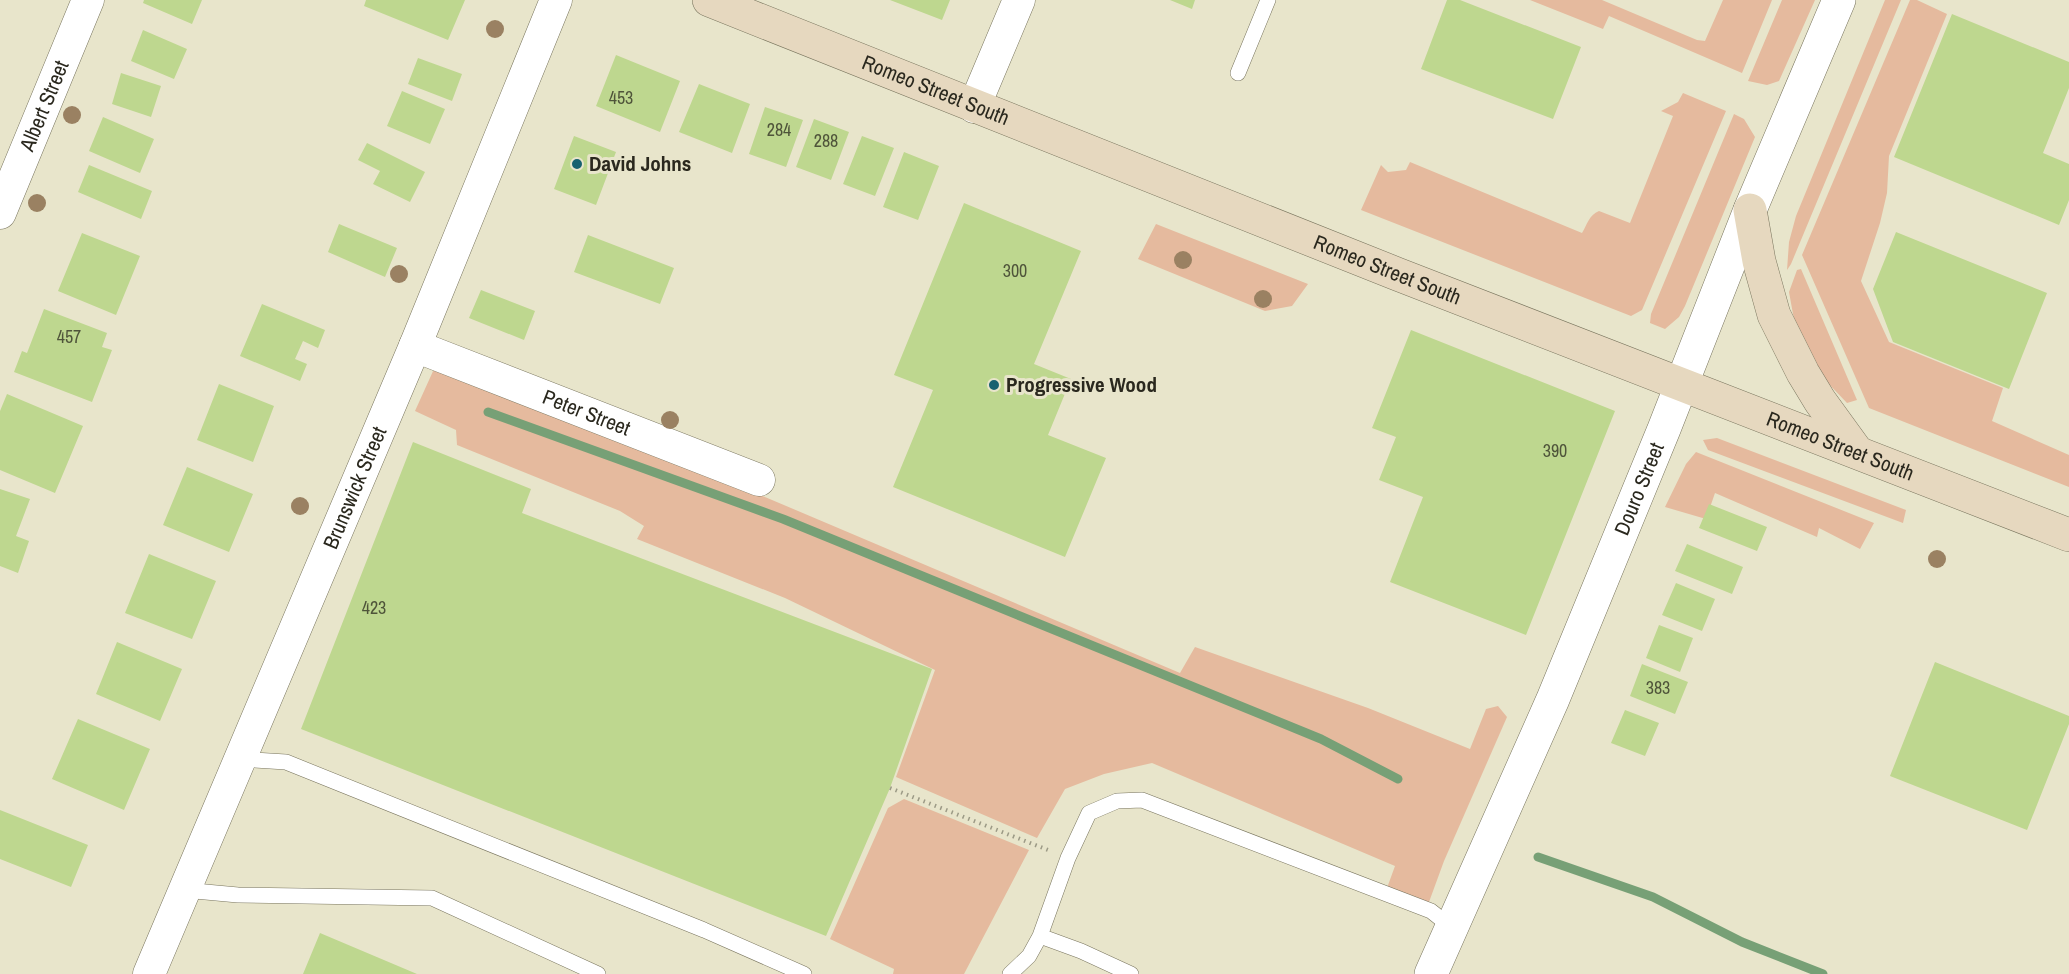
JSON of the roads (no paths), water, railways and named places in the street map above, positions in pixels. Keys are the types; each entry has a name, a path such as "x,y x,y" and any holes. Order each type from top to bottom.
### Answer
{"main road":[{"name":"Romeo Street South","path":"709,0 1397,274 2069,535"},
{"path":"1750,210 1759,261 1773,315 1814,392 1857,452"}],"street":[{"name":"Albert Street","path":"0,213 88,0"},
{"name":"Brunswick Street","path":"149,974 415,346 556,0"},
{"path":"974,107 1019,0"},
{"name":"Douro Street","path":"1431,974 1553,699 1750,210 1839,0"},
{"name":"Peter Street","path":"415,346 759,480"}],"lane":[{"path":"1238,74 1268,0"},
{"path":"239,759 286,762 704,930 804,974"},
{"path":"1010,974 1029,956 1040,936 1068,858 1089,813 1117,801 1142,800 1431,911 1451,927"},
{"path":"184,890 238,895 432,898 598,974"},
{"path":"1040,936 1081,951 1131,974"}],"waterway":[{"path":"488,412 783,519 1321,739 1398,779"},
{"path":"1538,857 1653,897 1742,942 1823,974"}],"place":[{"name":"David Johns","path":"577,164"},
{"name":"Progressive Wood","path":"994,385"}]}
